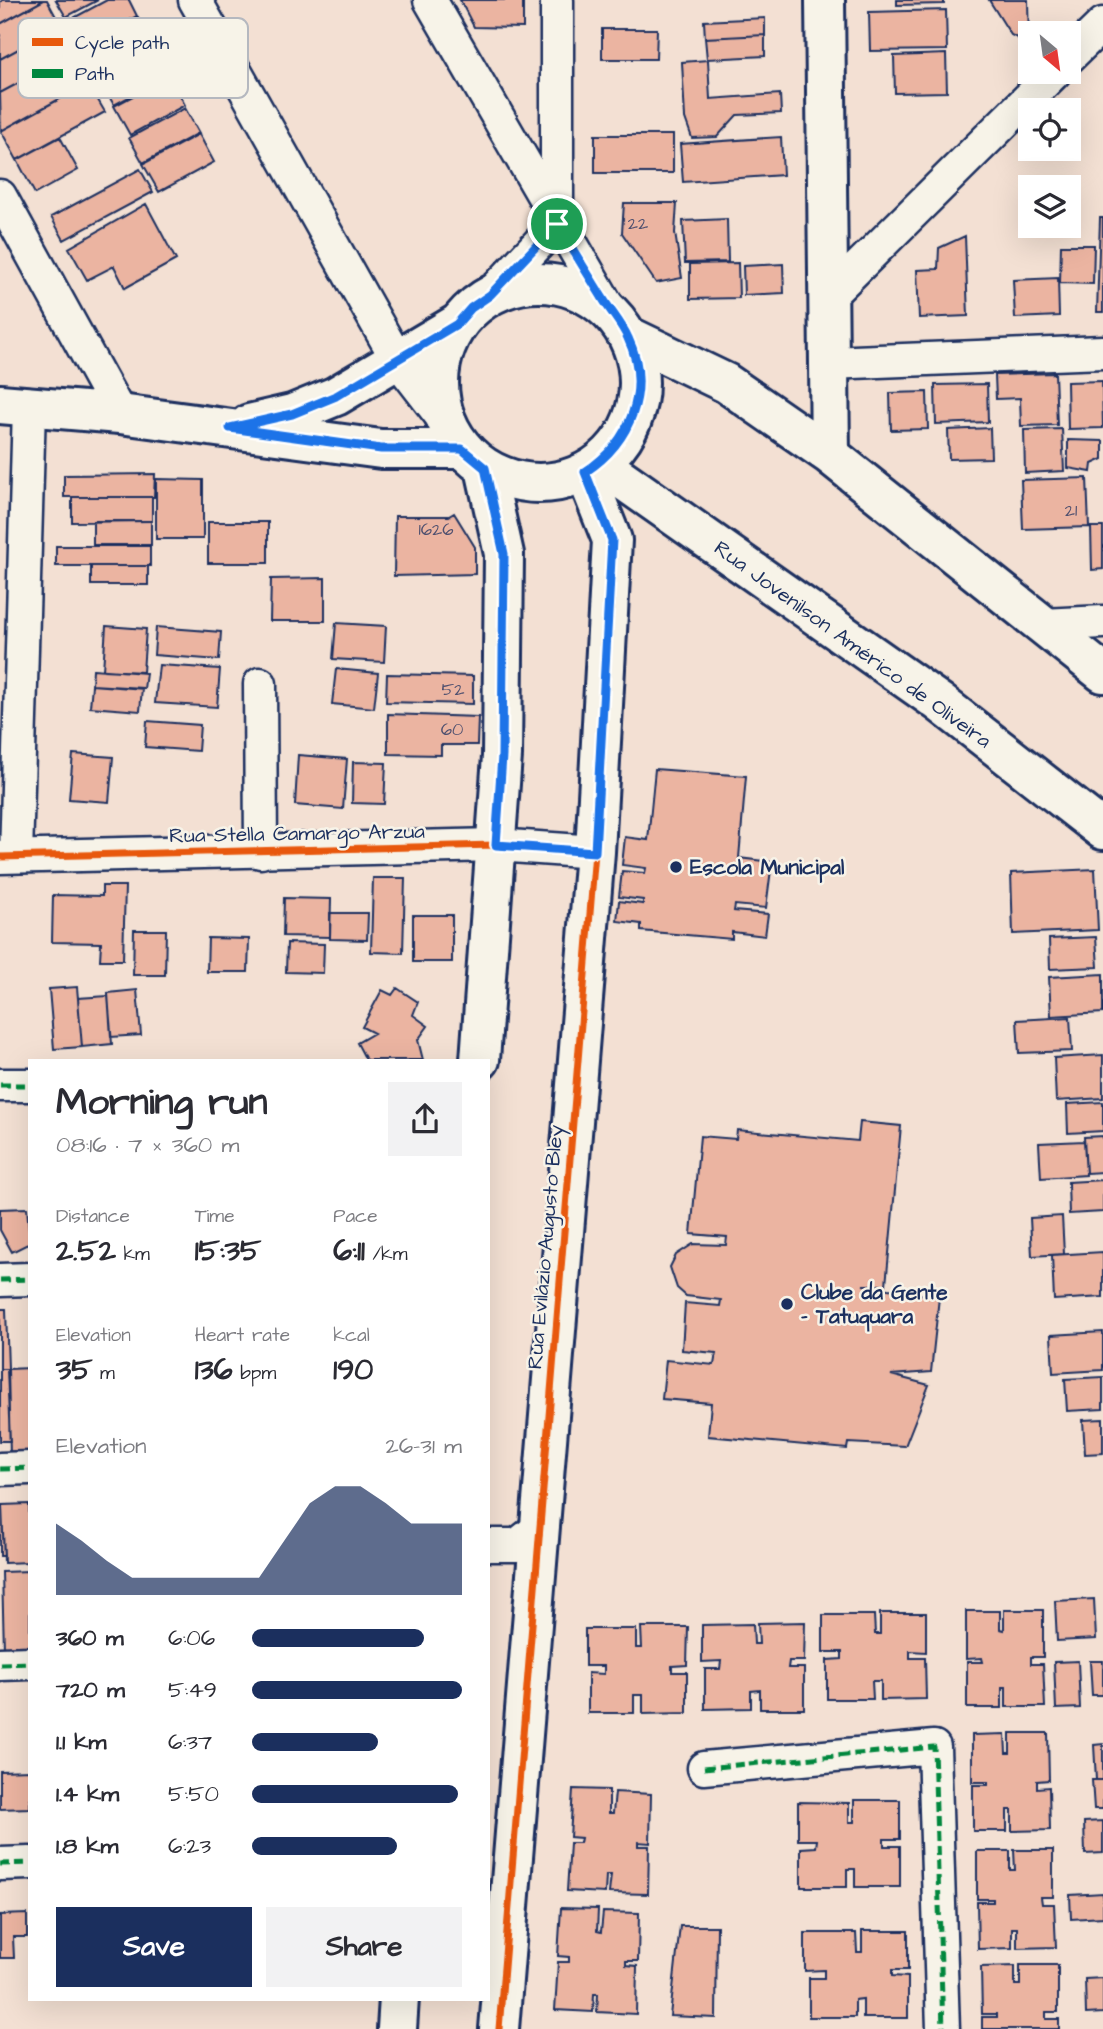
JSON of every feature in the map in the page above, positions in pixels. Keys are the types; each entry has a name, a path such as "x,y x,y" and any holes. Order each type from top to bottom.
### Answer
{"street":[{"path":"195,0 205,18"},
{"path":"248,94 397,359 464,446 508,479 534,484 561,480 592,467 619,443 632,418 639,390 637,362 619,324 557,224 430,0"},
{"path":"480,1059 502,756 504,554 464,446 438,388 442,354 457,324 471,308 490,295 557,224 557,0"},
{"path":"825,0 830,455"},
{"path":"1082,44 1103,24"},
{"path":"829,296 1043,84"},
{"path":"0,196 120,414"},
{"path":"490,295 520,284 553,283 584,293 619,324 726,383 830,455 1103,673"},
{"path":"230,428 292,414 336,396 457,324"},
{"path":"828,363 1103,352"},
{"path":"8,856 14,406 120,414 381,449 464,446"},
{"name":"Rua Jovenilson Américo de Oliveira","path":"592,467 667,512 939,702 1103,830"},
{"name":"Rua Evilázio Augusto Bley","path":"499,2029 595,852 612,540 592,467"},
{"path":"612,540 667,512"},
{"path":"1043,625 1103,622"},
{"path":"260,684 261,852"},
{"name":"Rua Stella Camargo Arzua","path":"8,856 496,845 595,852"},
{"path":"0,1085 28,1084"},
{"path":"0,1280 28,1279"},
{"path":"0,1469 28,1468"},
{"path":"490,1545 517,1545 540,1527"},
{"path":"0,1664 28,1663"},
{"path":"705,1768 934,1747 943,2029"},
{"path":"0,1864 28,1863"},
{"path":"397,2029 399,2001"}],"building":[{"path":"44,0 0,24 0,2"},
{"path":"44,0 47,0 57,18 18,18 18,49 0,59 0,24"},
{"path":"56,0 98,0 66,17"},
{"path":"107,0 129,0 137,16 133,18 74,18"},
{"path":"460,0 523,0 523,28 474,27"},
{"path":"897,0 944,0 944,4 897,5"},
{"path":"989,0 1028,0 1028,21 1018,21 1018,38 1011,35"},
{"path":"946,10 947,50 870,51 869,12"},
{"path":"765,18 765,35 705,38 704,21"},
{"path":"602,29 657,29 656,59 602,59"},
{"path":"765,35 765,56 707,59 705,38"},
{"path":"18,49 18,83 0,93 0,59"},
{"path":"946,54 947,92 895,93 894,56"},
{"path":"708,60 710,99 780,94 781,113 737,115 717,137 692,138 685,118 682,62"},
{"path":"18,83 18,98 62,98 1,131 0,93"},
{"path":"61,98 97,98 105,112 17,160 1,131"},
{"path":"110,98 127,98 114,105"},
{"path":"129,98 181,98 185,105 130,135 114,106"},
{"path":"185,108 199,133 143,163 129,138"},
{"path":"199,134 214,162 159,192 143,164"},
{"path":"595,135 673,135 673,173 595,173"},
{"path":"60,137 78,170 35,194 17,160"},
{"path":"781,137 783,175 683,182 680,144"},
{"path":"140,169 153,192 64,240 51,217"},
{"path":"624,203 677,203 675,233 682,278 656,283 622,233"},
{"path":"146,204 176,260 125,288 114,266 87,280 69,248"},
{"path":"1100,218 1103,218 1103,312 1097,312"},
{"path":"727,219 728,262 685,263 683,221"},
{"path":"965,236 968,316 919,318 917,270 938,269 939,248"},
{"path":"1061,245 1094,245 1093,284 1060,283"},
{"path":"738,263 739,298 690,299 690,264"},
{"path":"783,264 784,293 744,295 743,266"},
{"path":"1058,278 1059,316 1015,318 1013,280"},
{"path":"1055,373 1057,425 1021,426 1020,398 996,399 995,375"},
{"path":"1102,381 1103,428 1068,429 1067,382"},
{"path":"987,384 988,422 936,424 935,385"},
{"path":"927,392 928,429 891,430 890,393"},
{"path":"990,428 991,458 949,459 948,430"},
{"path":"1062,429 1064,471 1025,473 1024,430"},
{"path":"1068,440 1103,441 1103,459 1092,464 1091,472 1068,468"},
{"path":"155,474 154,497 64,497 64,475"},
{"path":"1087,478 1089,527 1023,529 1021,480"},
{"path":"156,479 203,480 203,539 156,539"},
{"path":"72,497 152,497 152,521 72,522"},
{"path":"454,513 475,547 475,574 394,576 395,516 449,516"},
{"path":"93,521 151,521 151,545 93,545"},
{"path":"208,522 268,522 268,563 208,563"},
{"path":"1091,527 1103,527 1103,569 1092,570"},
{"path":"56,546 150,546 150,566 56,566"},
{"path":"91,566 148,566 148,585 91,585"},
{"path":"325,578 325,621 270,621 271,579"},
{"path":"336,623 386,626 384,662 333,659"},
{"path":"106,626 146,629 143,672 103,670"},
{"path":"156,627 221,632 219,660 154,655"},
{"path":"159,665 220,669 217,707 155,703"},
{"path":"93,669 146,673 144,689 92,685"},
{"path":"336,669 378,673 374,708 332,704"},
{"path":"387,674 473,676 473,704 386,702"},
{"path":"92,685 142,688 140,711 90,707"},
{"path":"388,714 478,717 477,745 441,745 441,755 388,754"},
{"path":"147,721 200,725 198,751 145,747"},
{"path":"73,754 113,757 109,802 69,799"},
{"path":"298,755 347,759 343,809 295,805"},
{"path":"353,762 386,763 384,804 352,803"},
{"path":"655,769 746,776 739,858 772,862 766,908 735,905 734,911 768,914 765,936 732,932 732,939 641,931 641,924 617,921 619,901 643,904 643,900 619,897 622,871 645,873 646,868 622,865 625,837 648,840"},
{"path":"1095,869 1098,930 1013,934 1011,873"},
{"path":"373,878 405,878 403,953 371,952"},
{"path":"102,886 125,886 123,960 100,960 101,943 52,942 53,895 102,896"},
{"path":"284,898 331,899 330,937 283,936"},
{"path":"330,913 368,913 367,940 330,939"},
{"path":"413,915 452,915 452,962 413,962"},
{"path":"134,930 166,930 165,975 133,975"},
{"path":"1096,937 1098,967 1050,969 1049,939"},
{"path":"208,938 249,939 248,972 207,972"},
{"path":"287,943 324,944 323,973 286,972"},
{"path":"1103,974 1103,1013 1051,1016 1049,977"},
{"path":"77,987 82,1047 54,1049 49,989"},
{"path":"397,988 418,1002 413,1015 428,1026 418,1040 423,1059 365,1059 357,1043 374,1033 362,1027 382,990 392,995"},
{"path":"137,990 141,1035 111,1037 108,993"},
{"path":"108,996 112,1044 82,1047 78,998"},
{"path":"1070,1017 1072,1051 1019,1053 1017,1020"},
{"path":"1103,1055 1103,1098 1056,1101 1054,1058"},
{"path":"1103,1102 1103,1131 1068,1133 1067,1104"},
{"path":"860,1122 901,1126 886,1285 863,1285 939,1297 931,1372 891,1375 929,1385 905,1446 848,1443 847,1449 708,1436 711,1403 662,1399 666,1360 714,1365 716,1353 682,1350 685,1303 720,1306 721,1300 686,1296 677,1288 670,1267 676,1255 693,1244 726,1245 727,1237 691,1234 700,1136 736,1139 737,1130 858,1141"},
{"path":"1103,1136 1103,1172 1086,1173 1084,1137"},
{"path":"1084,1141 1086,1175 1041,1178 1039,1143"},
{"path":"1103,1180 1103,1212 1069,1214 1068,1182"},
{"path":"27,1208 28,1244 12,1252 0,1230 0,1209"},
{"path":"1062,1216 1064,1254 1032,1256 1030,1218"},
{"path":"1103,1252 1103,1297 1054,1300 1052,1255"},
{"path":"0,1309 6,1309 8,1369 0,1369"},
{"path":"1103,1332 1103,1370 1053,1373 1051,1335"},
{"path":"28,1368 28,1455 10,1456 8,1369"},
{"path":"0,1369 7,1369 10,1441 0,1441"},
{"path":"1103,1377 1103,1409 1067,1411 1065,1379"},
{"path":"1103,1419 1103,1453 1085,1454 1083,1420"},
{"path":"28,1504 28,1562 4,1563 2,1505"},
{"path":"2,1505 4,1556 0,1556"},
{"path":"28,1571 28,1649 4,1650 2,1572"},
{"path":"1094,1599 1096,1639 1057,1641 1055,1601"},
{"path":"1004,1610 1043,1610 1043,1657 1031,1657 1031,1664 1043,1664 1045,1707 1006,1707 1006,1687 1002,1687 1002,1708 967,1708 967,1662 983,1662 982,1658 966,1659 966,1611 1000,1611 1000,1629 1004,1630"},
{"path":"880,1613 926,1613 926,1652 910,1651 910,1658 925,1658 926,1699 881,1700 881,1681 872,1681 873,1699 827,1699 827,1660 842,1659 842,1652 823,1652 823,1615 874,1615 875,1634 880,1634"},
{"path":"805,1622 804,1661 789,1661 788,1668 804,1668 804,1709 760,1709 760,1690 751,1691 751,1708 705,1709 705,1669 720,1669 721,1661 702,1662 702,1625 753,1624 754,1644 759,1644 758,1623"},
{"path":"641,1627 688,1627 687,1665 672,1666 672,1672 687,1672 687,1713 643,1714 643,1695 634,1695 634,1713 588,1713 588,1673 604,1674 604,1666 585,1666 585,1629 636,1629 636,1648 642,1648"},
{"path":"1078,1661 1080,1708 1056,1709 1054,1662"},
{"path":"1090,1661 1103,1661 1103,1695 1092,1695"},
{"path":"1010,1733 1048,1733 1049,1780 1037,1781 1037,1788 1049,1787 1050,1830 1012,1831 1012,1810 1007,1810 1007,1831 973,1831 973,1785 988,1785 988,1782 972,1782 972,1735 1005,1734 1006,1753 1010,1753"},
{"path":"1103,1744 1103,1780 1096,1780 1094,1745"},
{"path":"28,1770 28,1808 0,1809 0,1771"},
{"path":"1092,1780 1103,1780 1103,1809 1094,1809"},
{"path":"573,1789 609,1790 609,1813 613,1813 615,1792 651,1794 650,1843 638,1842 638,1846 649,1846 648,1894 609,1893 611,1875 606,1875 605,1893 567,1891 570,1843 580,1843 581,1838 570,1837"},
{"path":"854,1800 900,1800 900,1839 884,1839 884,1846 900,1846 900,1887 855,1887 855,1869 847,1869 847,1887 801,1887 801,1848 816,1847 817,1840 798,1840 798,1802 849,1803 849,1822 854,1822"},
{"path":"1103,1821 1103,1853 1085,1854 1084,1822"},
{"path":"1014,1850 1053,1850 1053,1897 1041,1897 1042,1904 1054,1904 1056,1947 1017,1948 1017,1928 1012,1928 1012,1948 978,1949 977,1902 993,1902 993,1899 977,1899 977,1851 1010,1851 1010,1870 1015,1870"},
{"path":"1103,1893 1103,1917 1071,1919 1070,1895"},
{"path":"561,1908 598,1909 597,1931 601,1932 603,1912 639,1913 638,1961 626,1961 626,1965 637,1966 636,2014 597,2012 598,1994 594,1994 593,2012 555,2010 558,1962 569,1962 569,1957 558,1956"},
{"path":"27,1914 27,1937 13,1937 14,1958 0,1958 0,1915"},
{"path":"680,1926 717,1926 716,2018 670,2016"},
{"path":"862,1931 908,1931 908,1970 892,1970 892,1976 908,1977 908,2018 863,2018 863,1999 855,2000 855,2017 809,2017 809,1978 824,1978 824,1970 805,1971 805,1933 856,1933 857,1952 862,1952"},
{"path":"1020,1965 1058,1965 1058,2012 1046,2012 1046,2019 1059,2019 1059,2029 982,2029 982,2017 997,2017 997,2014 982,2014 981,1967 1015,1966 1015,1985 1020,1985"},
{"path":"1103,1978 1103,2013 1086,2014 1085,1979"}],"marked path":[{"path":"0,1085 28,1085"},
{"path":"0,1280 28,1279"},
{"path":"0,1469 28,1468"},
{"path":"0,1664 28,1663"},
{"path":"704,1768 934,1747 943,2029"},
{"path":"0,1864 28,1863"}],"cycle path":[{"path":"499,2029 595,852 612,540 585,472"},
{"path":"0,857 496,845 595,852"}],"place":[{"name":"Escola Municipal","path":"676,867"},
{"name":"Clube da Gente - Tatuquara","path":"787,1304"}],"route":[{"path":"557,224 628,336 637,362 639,390 632,418 619,443 599,463 585,472 612,540 595,852 496,845 502,756 504,554 485,468 462,449 381,449 230,428 292,414 336,396 457,324 471,308 490,295 557,224"}]}
